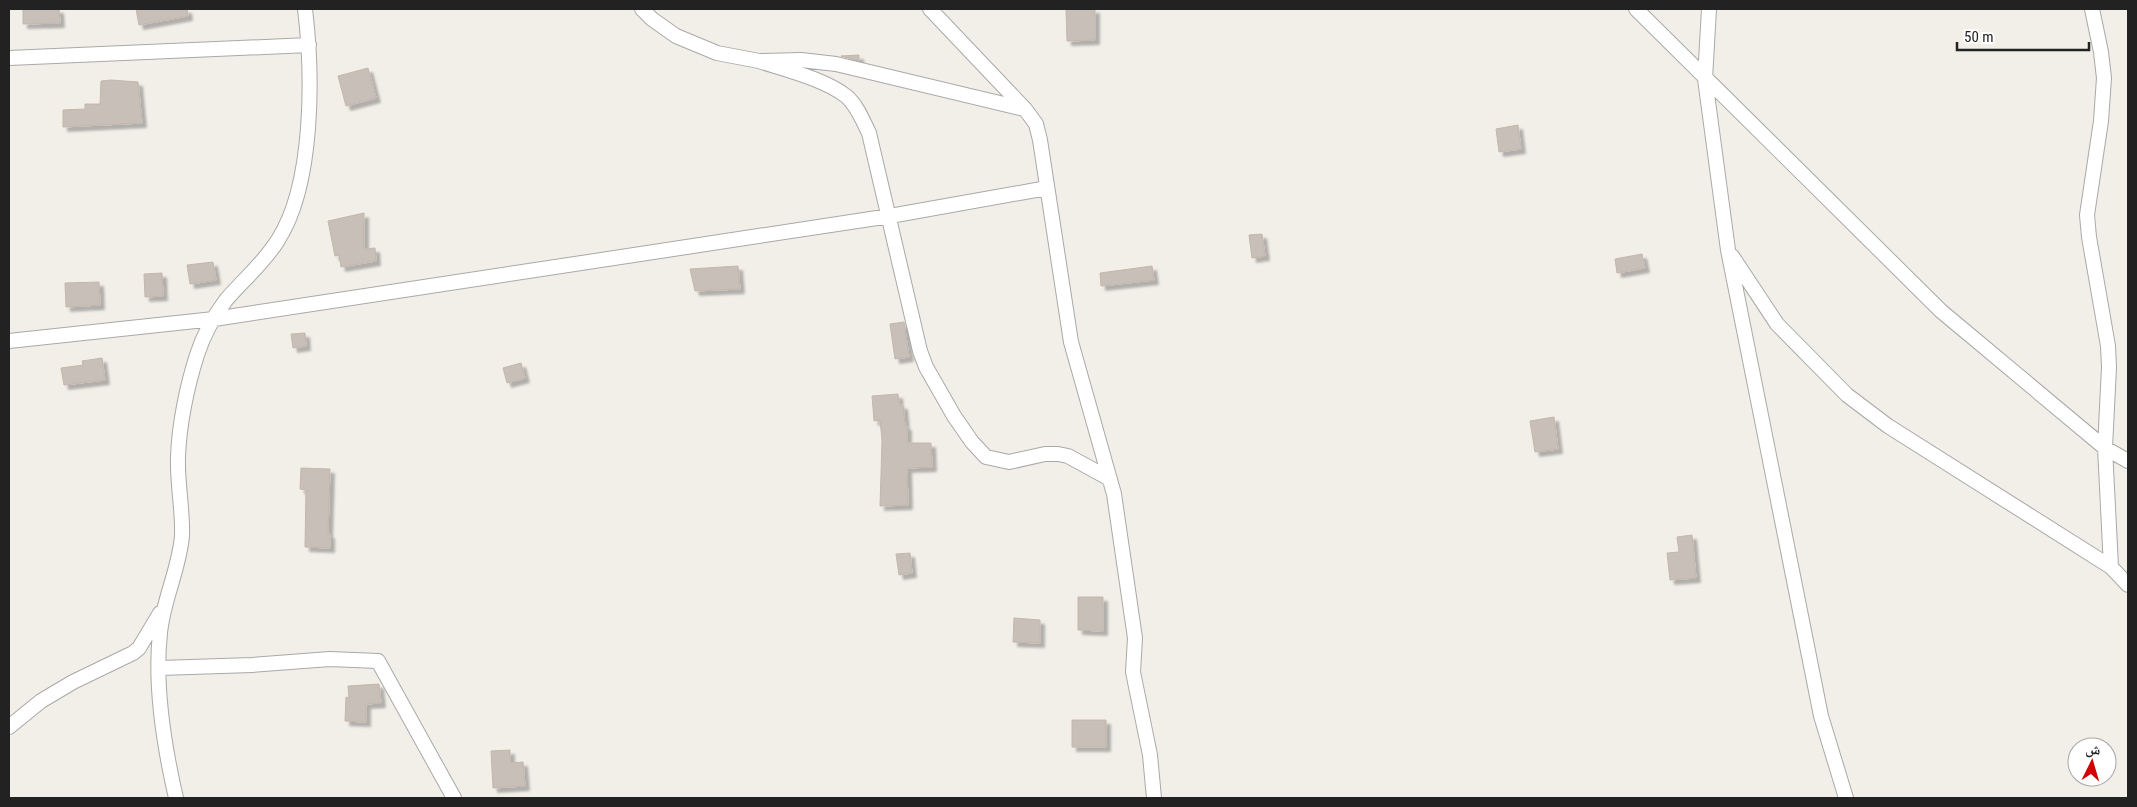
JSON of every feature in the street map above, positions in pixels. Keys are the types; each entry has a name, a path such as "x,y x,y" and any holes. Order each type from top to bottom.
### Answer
{"street":[{"path":"176,798 165,751 159,692 160,634 165,606 179,559 182,534 178,457 187,392 198,354 214,319 225,301 258,266 278,240 296,204 304,158 309,99 309,45 305,9"},
{"path":"642,9 652,19 676,36 696,45 737,58 759,61 802,60 836,64 1025,109"},
{"path":"930,9 1025,109 1036,124 1070,342 1114,494 1135,638 1134,672 1150,756 1154,798"},
{"path":"1636,9 1941,311 2105,448 2128,461"},
{"path":"1709,9 1705,79 1728,250 1821,716 1846,798"},
{"path":"2092,9 2104,78 2101,121 2087,215 2089,237 2108,346 2109,367 2105,448 2111,567"},
{"path":"9,58 309,45"},
{"path":"759,61 809,78 834,89 848,97 859,111 869,133 890,216 920,352 926,367 972,442 986,457 1009,462 1045,454 1068,456 1110,480"},
{"path":"9,341 214,319 890,216 1047,188"},
{"path":"1728,250 1777,324 1847,395 1888,426 2111,567 2128,585"},
{"path":"9,727 41,701 57,691 133,653 139,648 165,606"},
{"path":"160,668 252,665 330,659 378,662 454,798"}],"building":[{"path":"23,9 59,9 60,23 23,24"},
{"path":"136,9 187,9 188,16 139,25"},
{"path":"1066,9 1095,9 1095,40 1067,41"},
{"path":"859,55 859,61 841,56"},
{"path":"368,68 376,98 346,106 338,76"},
{"path":"101,81 138,82 142,123 63,127 63,110 85,109 85,104 100,104"},
{"path":"1518,125 1521,149 1499,152 1496,129"},
{"path":"364,213 364,249 375,248 376,261 341,267 339,255 335,256 328,221"},
{"path":"1262,234 1265,256 1252,258 1249,235"},
{"path":"1642,254 1645,268 1617,273 1615,259"},
{"path":"213,262 216,280 190,284 187,265"},
{"path":"738,266 740,289 695,291 690,269"},
{"path":"1152,266 1154,280 1101,286 1100,273"},
{"path":"162,273 163,296 145,297 144,274"},
{"path":"99,282 100,305 66,307 65,283"},
{"path":"904,322 909,357 895,359 890,324"},
{"path":"305,333 306,346 293,348 291,334"},
{"path":"102,358 105,380 64,385 61,368 83,365 82,361"},
{"path":"521,363 525,378 507,383 503,368"},
{"path":"898,394 899,405 903,405 905,426 907,426 907,443 931,443 932,467 907,468 908,505 880,506 882,440 880,420 874,421 872,396"},
{"path":"1554,417 1558,449 1535,452 1530,421"},
{"path":"301,468 330,469 328,534 330,534 330,548 305,547 306,490 300,489"},
{"path":"1692,535 1696,578 1670,580 1667,553 1679,552 1677,537"},
{"path":"910,553 912,573 899,575 896,554"},
{"path":"1078,597 1103,597 1103,631 1078,630"},
{"path":"1014,618 1040,620 1040,643 1013,642"},
{"path":"379,684 381,703 366,704 366,722 345,721 346,697 349,698 348,686"},
{"path":"1072,720 1106,720 1106,747 1072,747"},
{"path":"510,750 510,763 523,762 525,786 493,788 491,751"}]}
